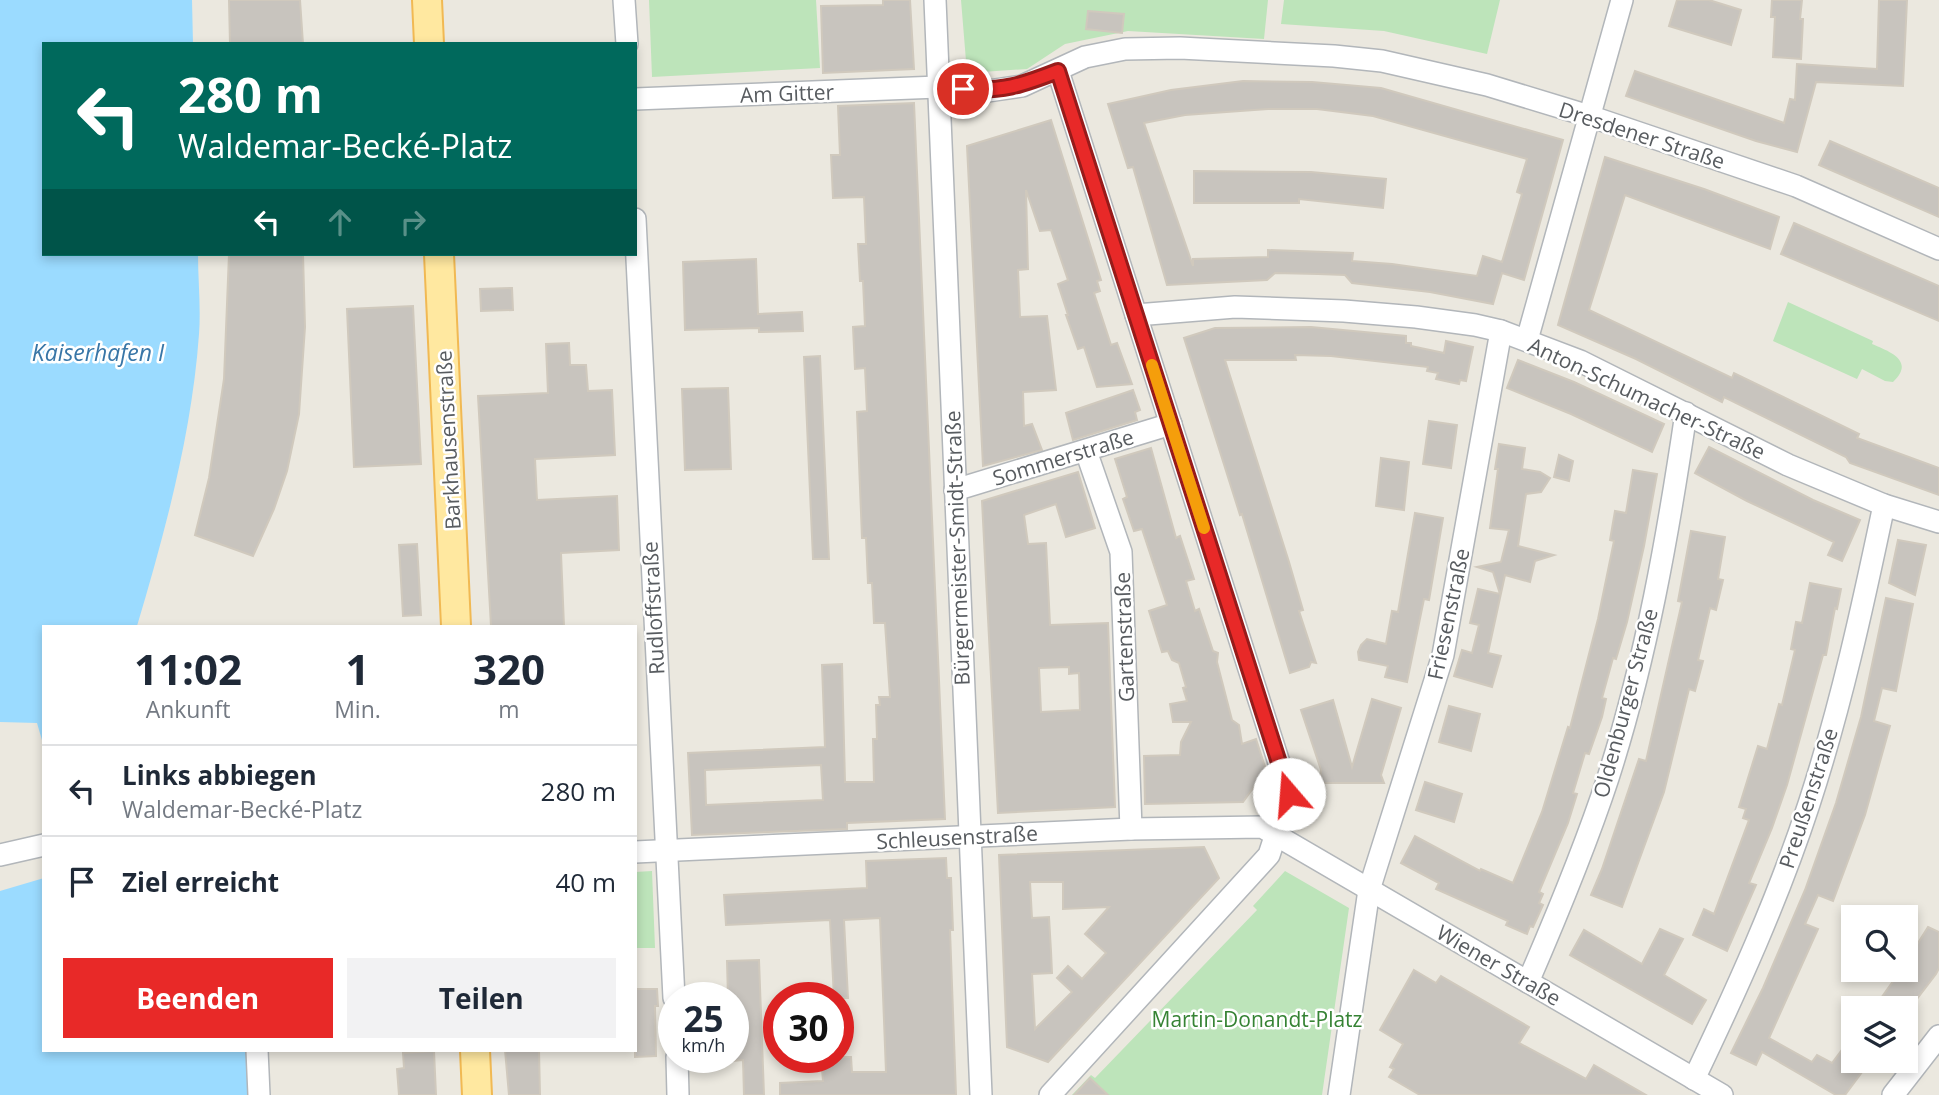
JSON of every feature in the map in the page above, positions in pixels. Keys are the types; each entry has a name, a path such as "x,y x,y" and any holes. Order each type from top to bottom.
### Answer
{"main road":[{"path":"427,0 429,42"},
{"name":"Barkhausenstraße","path":"439,256 456,625"},
{"path":"475,1052 477,1095"}],"street":[{"path":"624,0 627,42"},
{"name":"Bürgermeister-Smidt-Straße","path":"934,0 981,1095"},
{"path":"1527,340 1622,0"},
{"name":"Dresdener Straße","path":"1058,71 1085,57 1125,49 1180,48 1334,55 1434,71 1589,116 1796,186 1939,249"},
{"path":"1050,1095 1269,855 1289,794 1058,71"},
{"name":"Am Gitter","path":"637,99 938,88 988,91 1022,86 1058,71"},
{"name":"Rudloffstraße","path":"637,256 673,982"},
{"name":"Anton-Schumacher-Straße","path":"1136,315 1235,307 1262,308 1416,317 1500,331 1580,361 1788,465 1884,505 1939,522"},
{"name":"Friesenstraße","path":"1339,1095 1369,890 1443,655 1500,331"},
{"name":"Oldenburger Straße","path":"1528,982 1573,878 1626,714 1648,624 1675,488 1686,413"},
{"name":"Sommerstraße","path":"955,490 1171,424"},
{"name":"Gartenstraße","path":"1086,451 1121,552 1131,829"},
{"name":"Preußenstraße","path":"1694,1079 1741,980 1780,886 1809,804 1857,634 1884,505"},
{"name":"Schleusenstraße","path":"637,852 1131,829 1262,827 1276,836"},
{"name":"Wiener Straße","path":"1276,836 1722,1095"},
{"path":"0,855 42,845"},
{"path":"1893,1095 1939,1036"},
{"path":"257,1052 259,1095"},
{"path":"677,1073 678,1095"}],"green space":[{"path":"649,0 816,0 820,68 652,77"},
{"path":"961,0 1268,0 1264,39 1128,31 1065,44 1027,69 967,73"},
{"path":"1284,0 1500,0 1487,54 1384,31 1281,24"},
{"path":"1788,302 1873,341 1872,344 1893,354 1901,363 1899,375 1893,382 1885,381 1862,369 1857,379 1773,341"},
{"path":"652,871 655,948 637,948 637,872"},
{"name":"Martin-Donandt-Platz","path":"1285,871 1349,908 1322,1095 1072,1095 1091,1075 1095,1078 1257,910 1253,906"}],"water":[{"name":"Kaiserhafen I","path":"0,0 192,0 193,42 42,42 42,256 198,256 199,334 184,445 158,555 137,625 42,625 42,740 37,723 0,722"},
{"path":"42,879 42,1052 246,1052 248,1095 0,1095 0,891"}],"building":[{"path":"229,0 300,0 303,42 230,42"},
{"path":"883,0 910,0 914,69 823,73 821,6 883,5"},
{"path":"1677,0 1709,0 1741,10 1731,45 1669,26"},
{"path":"1772,0 1802,0 1801,59 1773,57 1775,17 1771,17"},
{"path":"1879,0 1907,0 1903,86 1816,82 1797,152 1756,141 1626,96 1635,71 1784,123 1790,99 1795,100 1797,64 1877,69"},
{"path":"1088,11 1124,14 1122,33 1086,29"},
{"path":"1243,81 1312,82 1381,88 1563,140 1524,280 1502,273 1493,304 1430,292 1352,283 1345,275 1275,273 1267,280 1167,285 1133,167 1128,168 1108,104 1171,90","holes":["1268,109 1317,109 1373,116 1527,159 1517,192 1522,194 1502,262 1483,256 1477,276 1352,261 1353,253 1268,250 1268,257 1193,259 1193,266 1144,123 1185,115"]},
{"path":"914,103 945,819 847,823 847,829 692,835 688,753 825,747 822,665 842,664 845,782 874,782 873,739 877,739 876,705 880,705 879,697 890,697 885,623 874,623 872,583 868,583 866,538 862,538 857,412 867,411 865,368 855,369 853,327 865,326 858,244 866,244 864,197 833,198 831,155 840,155 838,106","holes":["821,765 823,800 706,805 705,770"]},
{"path":"1051,120 1101,280 1097,281 1100,291 1094,293 1111,345 1117,343 1132,384 1097,387 1084,347 1078,349 1066,315 1058,284 1068,280 1051,230 1040,231 1026,190 1028,269 1018,270 1020,317 1047,316 1056,390 1023,392 1024,426 1032,424 1042,450 983,466 967,146"},
{"path":"1830,141 1939,188 1939,217 1819,165"},
{"path":"1605,157 1779,217 1770,249 1625,195 1589,310 1732,378 1734,373 1859,434 1857,438 1939,468 1939,495 1850,463 1846,457 1724,397 1722,402 1636,359 1558,325"},
{"path":"1194,171 1311,172 1386,179 1383,208 1299,199 1299,203 1194,203"},
{"path":"1794,223 1939,286 1939,321 1781,254"},
{"path":"229,256 303,256 305,327 299,414 287,471 253,556 195,535 209,478 224,379"},
{"path":"756,259 758,314 802,312 803,331 759,332 759,328 685,330 683,262"},
{"path":"512,288 513,310 481,311 480,289"},
{"path":"413,306 421,464 354,467 347,309"},
{"path":"1311,327 1406,336 1406,343 1411,343 1411,346 1444,353 1446,341 1473,347 1466,381 1460,380 1459,384 1436,379 1438,373 1427,371 1428,367 1331,356 1295,355 1296,360 1225,360 1289,562 1303,610 1299,611 1316,663 1311,662 1309,667 1290,673 1242,514 1240,515 1184,338 1215,328"},
{"path":"569,343 570,365 586,365 588,391 612,390 615,455 535,459 537,500 617,496 619,550 561,553 564,625 491,625 478,396 548,393 546,344"},
{"path":"820,356 829,559 813,559 804,357"},
{"path":"1518,360 1574,382 1664,424 1652,452 1507,388"},
{"path":"728,388 731,469 685,470 682,389"},
{"path":"1133,390 1140,410 1135,412 1137,420 1073,440 1066,413"},
{"path":"1429,421 1457,425 1451,468 1423,464"},
{"path":"1499,444 1525,448 1522,469 1540,472 1550,478 1541,492 1526,494 1518,546 1554,555 1535,561 1530,582 1505,575 1488,653 1501,656 1492,687 1454,676 1462,650 1472,653 1479,625 1470,623 1478,589 1500,594 1493,572 1477,567 1501,562 1509,530 1490,528"},
{"path":"1709,447 1813,500 1860,520 1842,561 1828,555 1834,542 1695,473"},
{"path":"1151,448 1176,538 1180,536 1194,579 1186,581 1195,611 1199,609 1213,651 1218,653 1217,662 1232,720 1239,725 1242,744 1256,739 1266,770 1243,802 1145,804 1144,756 1180,755 1181,742 1191,722 1173,722 1170,704 1187,701 1183,688 1186,687 1179,663 1172,660 1168,651 1162,652 1149,611 1167,605 1142,529 1134,531 1123,499 1127,497 1115,459"},
{"path":"1559,455 1573,461 1569,481 1554,477"},
{"path":"1381,458 1409,462 1404,510 1376,506"},
{"path":"1633,470 1657,474 1627,622 1602,698 1606,699 1602,717 1589,754 1585,753 1573,793 1577,794 1568,823 1539,892 1543,894 1539,903 1543,905 1527,934 1506,925 1508,921 1436,889 1439,883 1401,863 1415,836 1480,871 1481,869 1513,883 1542,812 1568,727 1570,728 1598,619 1614,541 1610,540 1615,511 1626,513"},
{"path":"1078,472 1095,528 1066,537 1056,504 1024,515 1028,544 1046,543 1050,625 1108,623 1115,807 998,813 982,501","holes":["1069,667 1069,674 1079,673 1080,710 1041,712 1039,668"]},
{"path":"1415,513 1443,518 1429,600 1424,599 1407,682 1385,677 1388,666 1359,660 1358,652 1367,639 1386,644 1392,611 1398,612"},
{"path":"1691,531 1725,537 1718,579 1723,580 1716,610 1710,608 1698,660 1703,661 1695,691 1689,689 1664,792 1622,907 1591,895 1639,759 1646,761 1682,602 1678,601"},
{"path":"1898,540 1926,545 1915,595 1889,583"},
{"path":"417,544 421,615 403,616 399,545"},
{"path":"1810,583 1841,589 1837,609 1835,608 1826,655 1823,655 1787,785 1749,883 1756,885 1727,951 1693,935 1704,909 1714,914 1749,820 1743,818 1746,809 1739,807 1758,746 1767,749 1779,704 1782,705 1795,650 1791,649 1796,622 1802,623"},
{"path":"1886,598 1913,604 1896,691 1882,688 1874,721 1890,726 1865,815 1833,901 1818,895 1805,924 1818,929 1769,1038 1812,1062 1817,1055 1832,1063 1841,1051 1841,1073 1861,1073 1845,1095 1836,1095 1762,1052 1756,1065 1731,1053 1763,988 1805,890 1836,803 1861,717"},
{"path":"1372,699 1401,708 1381,775 1384,783 1320,783 1321,770 1301,710 1333,700 1352,767"},
{"path":"1449,706 1480,714 1471,751 1439,742"},
{"path":"1425,782 1462,794 1454,822 1416,810"},
{"path":"1204,847 1219,878 1048,1062 1007,1047 999,855","holes":["1030,882 1063,882 1063,909 1109,907 1085,934 1106,953 1082,979 1068,966 1057,978 1072,992 1035,1029 1032,974 1052,973 1049,917 1032,918"]},
{"path":"946,858 947,878 951,878 953,930 950,930 956,1095 780,1095 780,1083 823,1081 822,1073 886,1072 880,918 844,920 847,982 833,982 830,920 726,925 724,895 867,888 866,861"},
{"path":"1928,927 1939,932 1939,968 1936,974 1918,998 1883,996 1892,982 1918,982 1918,943"},
{"path":"1660,929 1683,939 1664,975 1706,1000 1692,1024 1570,955 1584,930 1642,964"},
{"path":"759,960 764,1095 744,1095 743,1073 749,1073 749,982 728,982 727,961"},
{"path":"1414,970 1436,983 1441,976 1529,1027 1519,1043 1586,1079 1594,1065 1646,1095 1420,1095 1389,1077 1394,1069 1390,1067 1403,1044 1380,1030"},
{"path":"637,989 657,989 656,1056 635,1057"},
{"path":"434,1052 436,1095 399,1095 397,1069 404,1068 403,1053"},
{"path":"505,1052 539,1052 540,1095 509,1095"},
{"path":"1090,1078 1108,1095 1074,1095"}],"slow traffic":[{"path":"1152,365 1204,528"}],"route":[{"path":"963,89 988,91 1022,86 1058,71 1289,794"}]}
